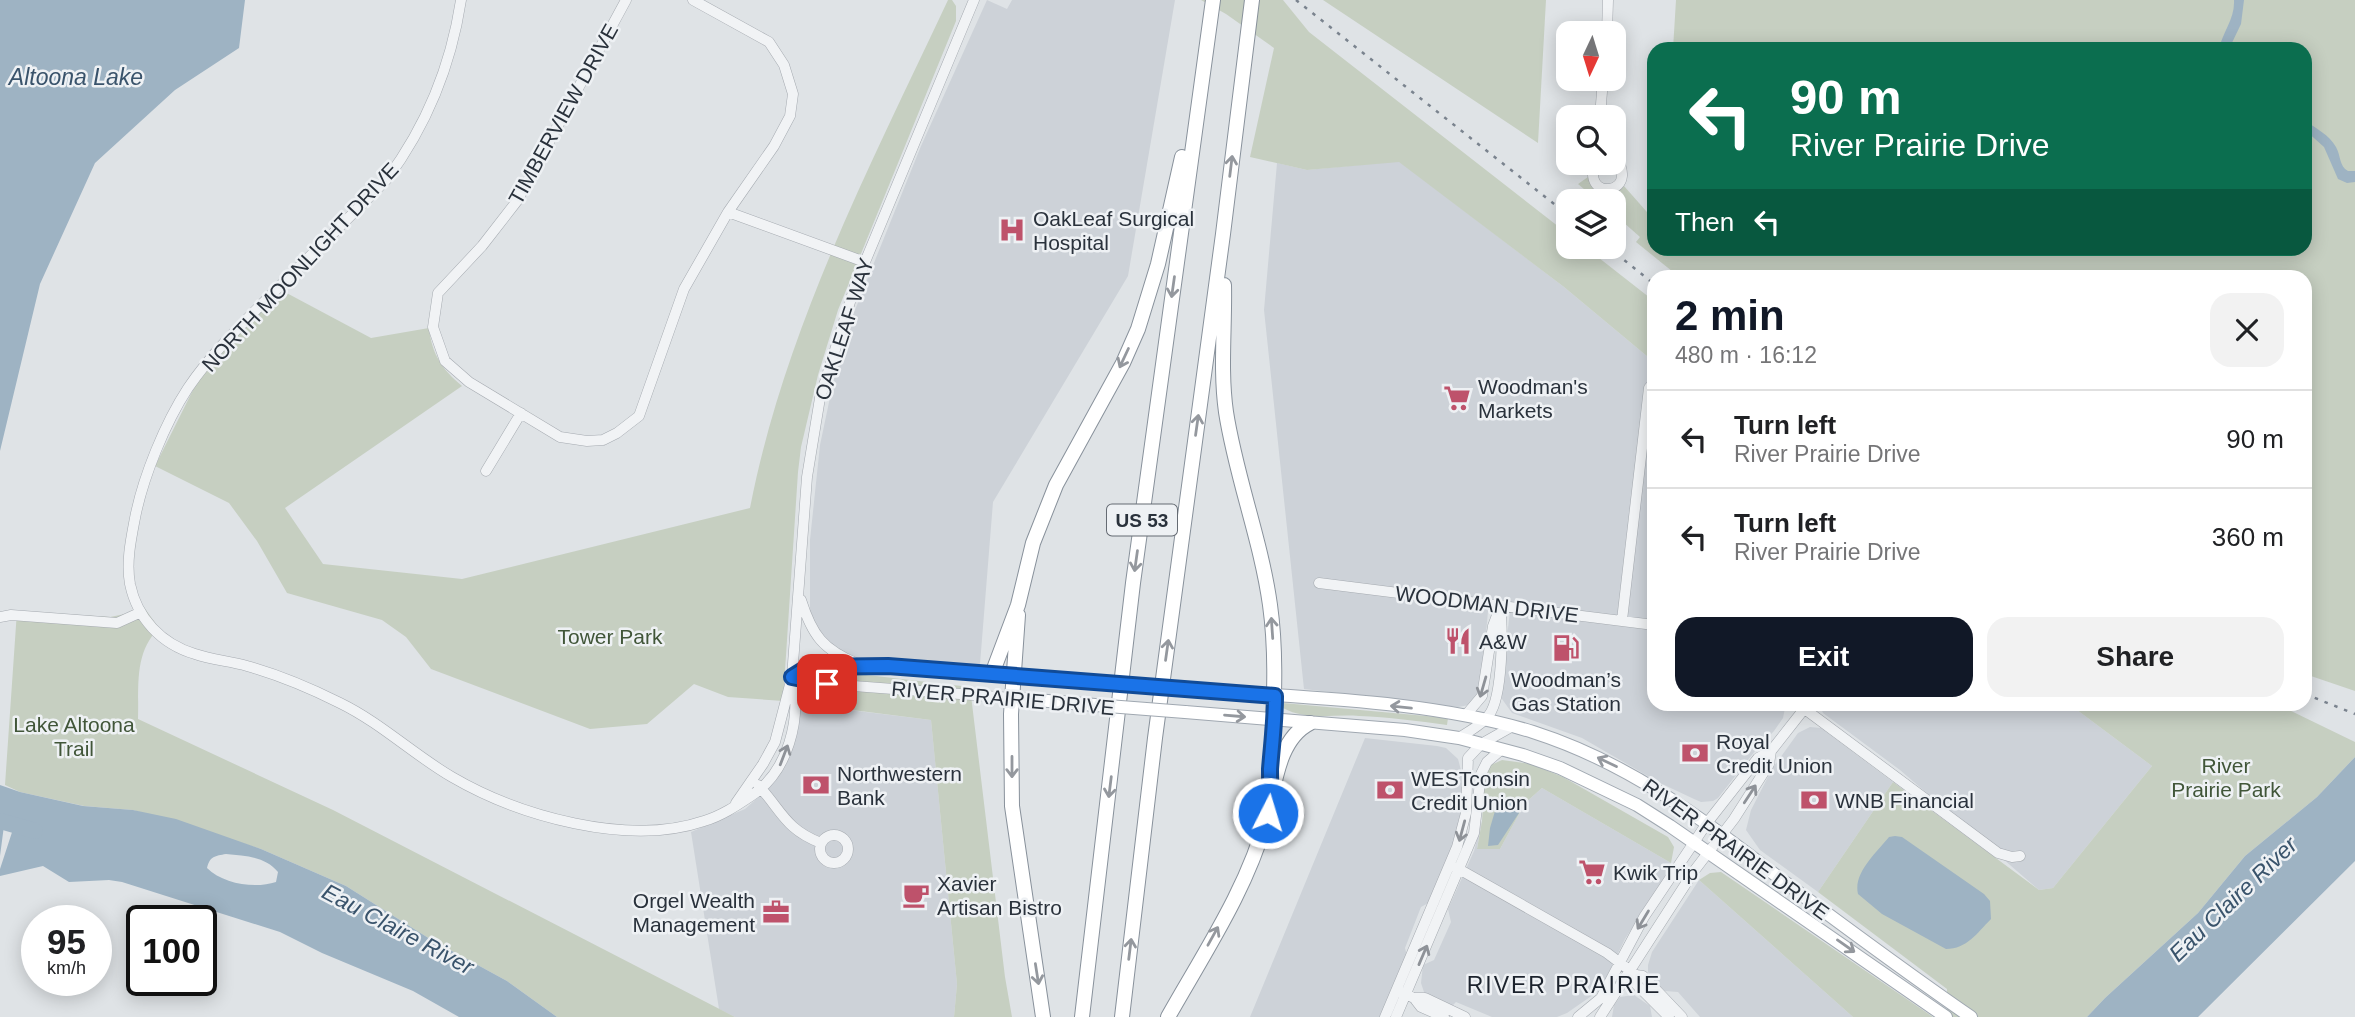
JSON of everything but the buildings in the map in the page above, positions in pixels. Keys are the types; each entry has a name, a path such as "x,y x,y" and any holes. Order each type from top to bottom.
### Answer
{"highway":[{"name":"US 53","path":"1082,1017 1133,583 1213,0"},
{"name":"US 53","path":"1122,1017 1157,724 1252,0"},
{"path":"992,674 1018,605 1029,554 1056,485 1123,363 1138,330 1158,264 1182,157 1197,105"},
{"path":"1223,234 1226,409 1266,578 1273,629 1275,719 1270,769 1271,796"},
{"path":"1018,605 1019,630 1013,698 1012,806 1043,1017"},
{"path":"1168,1017 1250,864 1263,831 1271,796 1291,738 1310,723"}],"main road":[{"name":"RIVER PRAIRIE DRIVE","path":"1015,676 1403,707 1513,726 1563,743 1604,760 1656,789 1707,823 1971,1017"},
{"name":"RIVER PRAIRIE DRIVE","path":"1013,698 1405,730 1459,738 1552,765 1637,805 1946,1017"}],"street":[{"name":"NORTH MOONLIGHT DRIVE","path":"139,613 128,572 137,509 149,466 186,392 237,329 387,179 401,161 425,120 437,91 456,34 461,0"},
{"name":"TIMBERVIEW DRIVE","path":"626,0 517,201 482,246 438,293 433,327 445,361 469,382 560,437 587,441 603,440 639,416 684,289 728,212 774,146 790,116 793,94 784,65 769,42 693,0"},
{"path":"1607,21 1608,0"},
{"name":"OAKLEAF WAY","path":"792,677 807,477 820,398 855,286 971,1"},
{"path":"1594,175 1594,181 1604,189 1615,188 1622,175"},
{"path":"728,212 865,262"},
{"path":"1622,620 1647,405"},
{"path":"486,471 521,414"},
{"name":"WOODMAN DRIVE","path":"1319,583 1647,624"},
{"path":"799,593 808,623 824,645 861,665"},
{"path":"1465,716 1482,696 1493,626 1500,606"},
{"path":"1459,738 1485,720 1496,701 1503,628 1500,606"},
{"path":"0,617 11,615 117,623 139,613 160,635 182,650 248,666 320,693 370,720 454,778 520,809 587,826 635,830 687,826 718,816 762,789 777,772 789,744 795,696 792,677"},
{"name":"RIVER PRAIRIE DRIVE","path":"792,677 808,667 861,665 1015,676"},
{"path":"732,809 775,742 792,677"},
{"name":"RIVER PRAIRIE DRIVE","path":"792,677 827,684 1013,698"},
{"path":"1600,1017 1633,973 1694,871 1723,835 1769,764 1772,751 1800,711"},
{"path":"1812,711 1998,853 2020,856"},
{"path":"1396,1017 1451,864 1466,813 1468,758 1481,744 1513,726"},
{"path":"1385,1017 1405,994 1460,870 1477,820 1481,774 1487,762 1502,749"},
{"path":"1578,1017 1601,998 1644,917 1707,823 1758,758 1772,751"},
{"path":"753,779 787,823 807,838 821,843"},
{"path":"1451,864 1619,961 1633,973 1643,976 1682,1017"},
{"path":"1633,973 1636,984 1668,1017"},
{"path":"1405,994 1421,1007 1444,1017"},
{"path":"1405,994 1425,998 1465,1017"}],"shaded area":[{"path":"987,0 1007,9 1012,0 1175,0 1128,276 993,502 980,664 862,661 841,653 819,632 810,612 810,540 820,445 836,369 851,320 921,146"},
{"path":"1399,161 1564,287 1647,356 1647,711 1784,711 1774,731 1718,798 1701,802 1658,782 1582,738 1512,713 1502,699 1501,690 1511,602 1489,600 1481,690 1469,705 1458,707 1304,689 1264,310 1277,163 1307,170"},
{"path":"800,704 931,720 957,984 954,1017 735,1017 719,1009 691,832 745,809 770,787 788,758"},
{"path":"1822,711 2078,711 2152,766 2053,888 2039,890 1900,770"},
{"path":"1810,727 1821,728 1893,782 1818,892 1760,850 1746,830 1751,810 1772,769 1798,733"},
{"path":"1365,738 1446,748 1458,759 1463,778 1462,812 1457,835 1432,901 1421,907 1405,948 1407,956 1382,1017 1250,1017"},
{"path":"1542,788 1671,863 1669,871 1625,939 1600,990 1567,1013 1557,1017 1492,1017 1456,1002 1451,1007 1425,995 1421,983 1423,965 1434,960 1451,922 1448,909 1474,851 1482,821 1477,848 1500,849 1525,803"},
{"path":"1699,880 1853,1017 1700,1017 1678,992 1665,991 1656,983 1648,972 1652,952"},
{"path":"1634,995 1650,1006 1652,1017 1612,1017 1614,1005 1620,997"}],"green space":[{"name":"Tower Park","path":"948,0 952,0 956,6 956,21 838,310 818,375 801,447 783,701 728,697 694,684 647,724 590,729 431,669 406,637 382,620 287,593 257,541 229,503 155,466 196,384 246,325 281,290 371,338 429,328 439,361 462,386 285,508 323,564 462,579 750,508 765,441 808,311 861,185"},
{"path":"1201,0 1283,0 1309,32 1556,225 1556,259 1600,259 1647,296 1647,356 1564,287 1399,162 1307,170 1250,157 1274,48"},
{"path":"1323,0 1546,0 1538,143"},
{"path":"1676,0 2355,0 2355,691 2312,676 2312,270 1671,270 1653,256 2312,256 2312,42 1673,42"},
{"path":"1588,177 1595,189 1584,189 1578,184"},
{"path":"1624,186 1647,212 1647,251 1636,242 1640,237 1626,225 1626,189 1620,189"},
{"name":"Lake Altoona Trail","path":"143,606 159,628 145,648 142,659 138,682 138,719 333,810 735,1017 557,1017 507,981 430,939 346,886 261,849 133,810 84,806 20,792 5,785 17,611 110,617"},
{"path":"799,667 970,687 1012,1017 954,1017 957,984 931,720 797,703"},
{"path":"1283,703 1448,718 1447,725 1403,719 1311,716 1283,708"},
{"name":"River Prairie Park","path":"2078,711 2291,711 2355,742 2355,757 2317,797 2245,856 2198,913 2087,1017 1947,1017 1947,989 1818,892 1893,782 2039,890 2053,888 2152,766"},
{"path":"1502,760 1531,764 1563,777 1668,837 1674,847 1671,863 1542,788 1525,803 1500,849 1477,849 1485,775 1491,765"},
{"path":"1721,872 1933,1017 1853,1017 1699,880 1710,873"}],"water":[{"name":"Altoona Lake","path":"0,0 245,0 239,48 175,90 95,163 40,284 0,451"},
{"path":"2234,0 2244,0 2241,24 2232,42 2221,42 2233,13"},
{"path":"2312,126 2333,143 2343,166 2348,171 2355,171 2355,182 2347,183 2338,179 2324,147 2312,136"},
{"path":"2355,757 2355,861 2198,1017 2087,1017 2198,913 2245,856 2317,797"},
{"path":"0,785 83,806 133,810 176,819 261,849 346,886 430,939 507,981 557,1017 459,1017 413,991 322,953 280,932 217,912 217,905 195,905 122,882 69,882 43,866 0,876 16,820 5,818 0,856","holes":["226,854 267,863 278,872 276,882 240,884 222,878 207,868 214,857"]},
{"path":"1506,798 1519,807 1519,813 1498,845 1488,846 1498,801"},
{"path":"1889,837 1902,837 1984,894 1990,901 1991,919 1966,943 1946,949 1882,914 1858,894 1857,886 1862,871"}],"waterway":[{"name":"Eau Claire River","path":"0,821 35,831"}],"railway":[{"path":"1296,0 1556,206"},
{"path":"1623,259 1647,278"},
{"path":"2312,697 2355,714"}],"place":[{"name":"OakLeaf Surgical Hospital","path":"1012,230"},
{"name":"Woodman's Markets","path":"1457,398"},
{"name":"A&W","path":"1458,641"},
{"name":"Woodman’s Gas Station","path":"1566,648"},
{"name":"Royal Credit Union","path":"1695,753"},
{"name":"Northwestern Bank","path":"816,785"},
{"name":"WESTconsin Credit Union","path":"1390,790"},
{"name":"WNB Financial","path":"1814,800"},
{"name":"Kwik Trip","path":"1592,872"},
{"name":"Xavier Artisan Bistro","path":"916,895"},
{"name":"Orgel Wealth Management","path":"776,912"}],"district":[{"name":"RIVER PRAIRIE","path":"1564,985"}],"route":[{"path":"827,684 792,677 808,667 888,666 1275,696 1268,813"}]}
